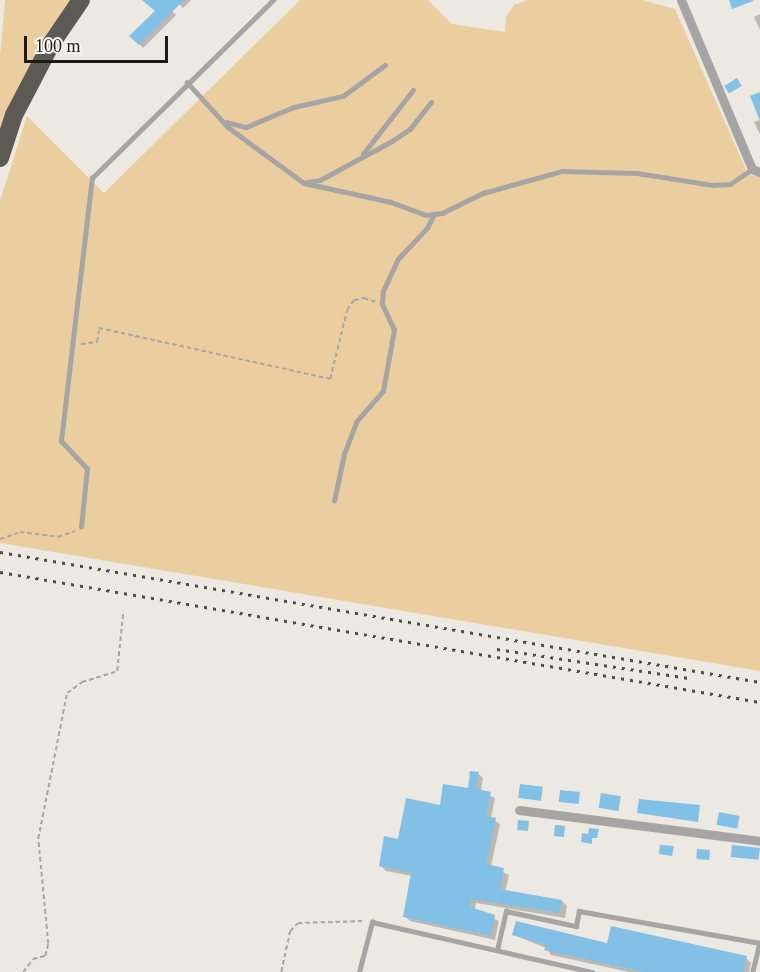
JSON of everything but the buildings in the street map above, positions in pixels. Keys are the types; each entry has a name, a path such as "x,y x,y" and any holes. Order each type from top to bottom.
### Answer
{"highway":[{"path":"0,158 14,116 51,44 81,0"}],"street":[{"path":"681,0 756,170"},
{"path":"519,810 760,841"}],"lane":[{"path":"81,527 87,469 61,441 92,178 273,0"},
{"path":"221,116 240,128 315,101 343,96 385,64"},
{"path":"188,82 221,116 228,127 261,154 304,183 433,216"},
{"path":"360,157 413,90"},
{"path":"304,183 320,180 410,129 430,102"},
{"path":"334,501 352,431 383,391 394,330 382,304 383,291 398,260 427,228 433,216 483,193 562,171 637,173 712,185 730,184 756,170"},
{"path":"497,950 506,911 576,926 579,911 760,943 753,972"},
{"path":"359,972 372,922 592,972"}],"path":[{"path":"71,344 92,346 97,342 99,328 330,379 347,310 354,300 364,298 382,304"},
{"path":"0,539 20,532 58,537 81,527"},
{"path":"23,972 33,959 45,956 48,944 38,839 67,693 82,682 117,671 123,613"},
{"path":"281,972 290,931 298,923 334,919 372,922"}],"shaded area":[{"path":"5,0 82,0 0,136 0,56"},
{"path":"300,0 428,0 452,24 505,32 506,17 514,5 528,0 643,0 675,9 748,174 760,177 760,671 0,543 0,201 27,116 104,193"}],"railway":[{"path":"0,552 760,682"},
{"path":"0,572 760,702"},
{"path":"497,649 689,678"}]}
